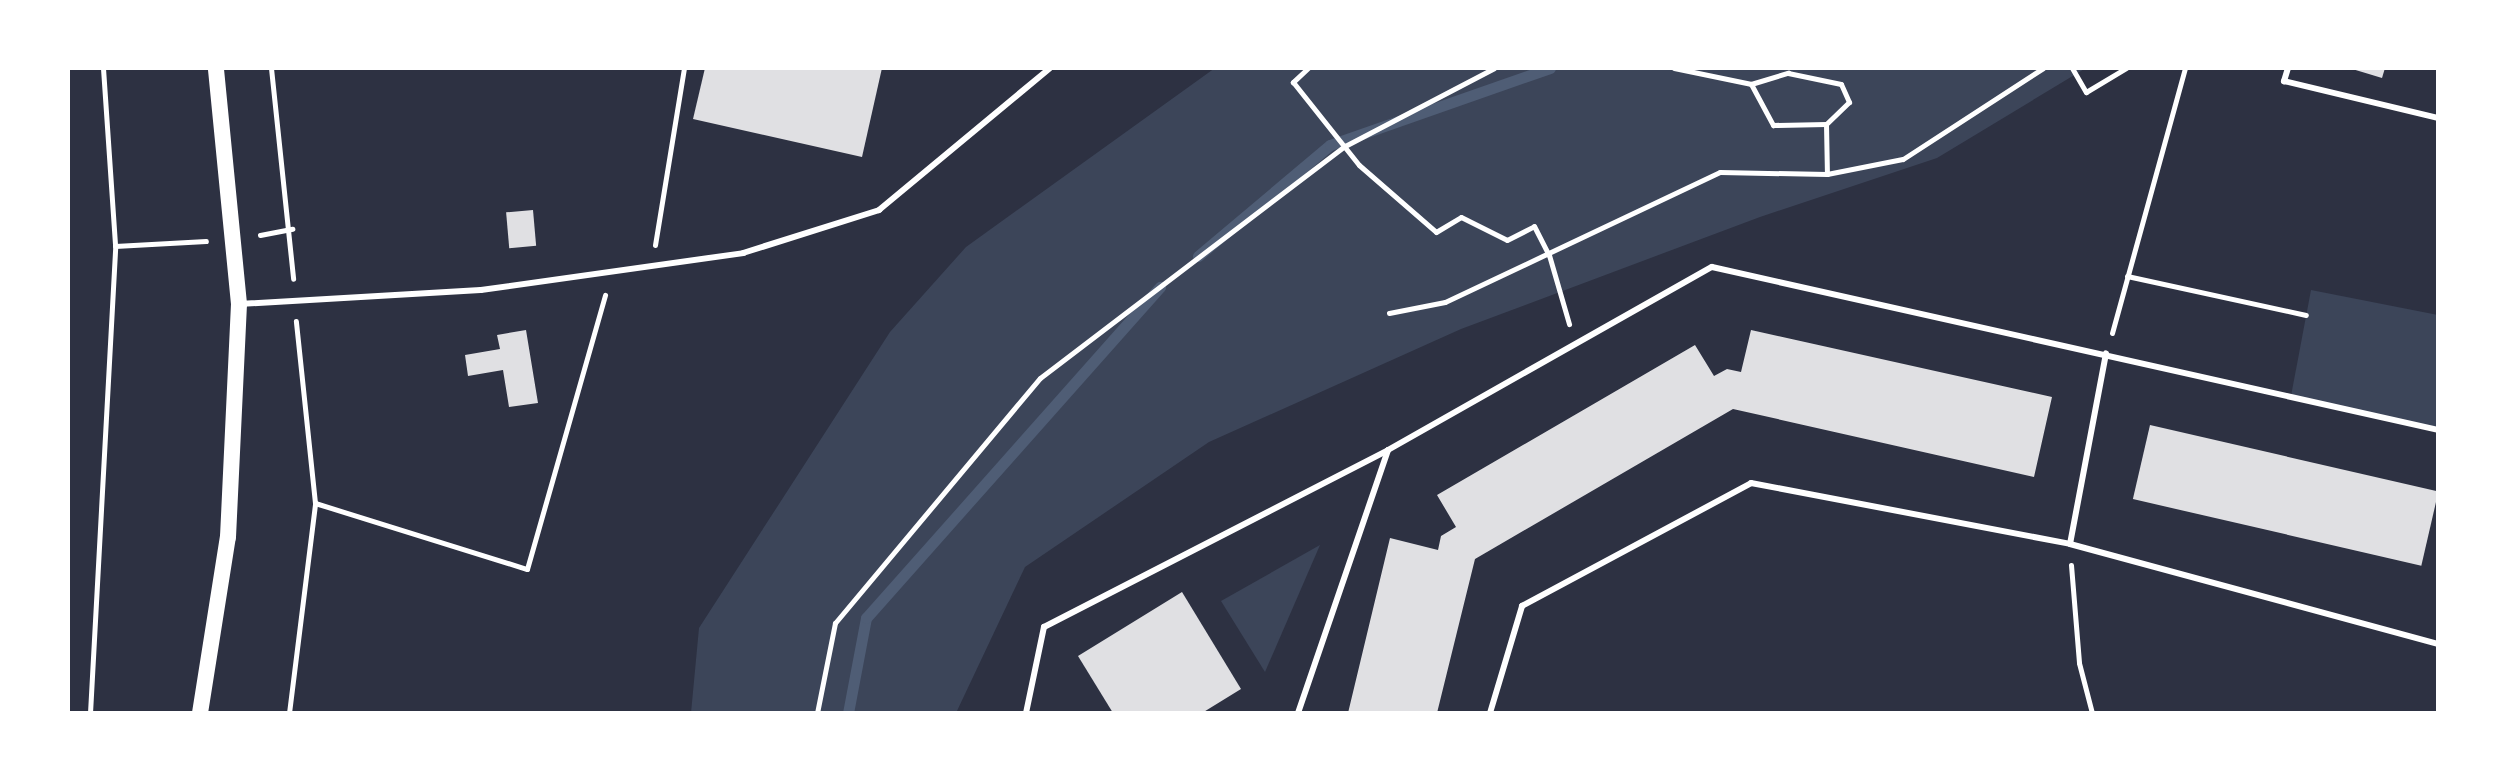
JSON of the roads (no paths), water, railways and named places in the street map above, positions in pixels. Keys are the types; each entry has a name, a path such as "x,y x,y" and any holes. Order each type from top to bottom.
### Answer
{"main road":[{"path":"200,713 228,537 239,304 216,68"}],"lane":[{"path":"239,304 481,290 743,253 879,210 1050,68"},
{"path":"2288,68 2284,81 2438,118"},
{"path":"1026,713 1044,627 1388,450 1712,267 2106,353 2438,430"},
{"path":"2070,544 2106,353"},
{"path":"1298,713 1388,450"},
{"path":"1490,713 1522,606 1751,483 2070,544 2438,644"}],"waterway":[{"path":"1198,256 1330,145 1550,68"},
{"path":"848,713 866,618 1160,287"}]}
